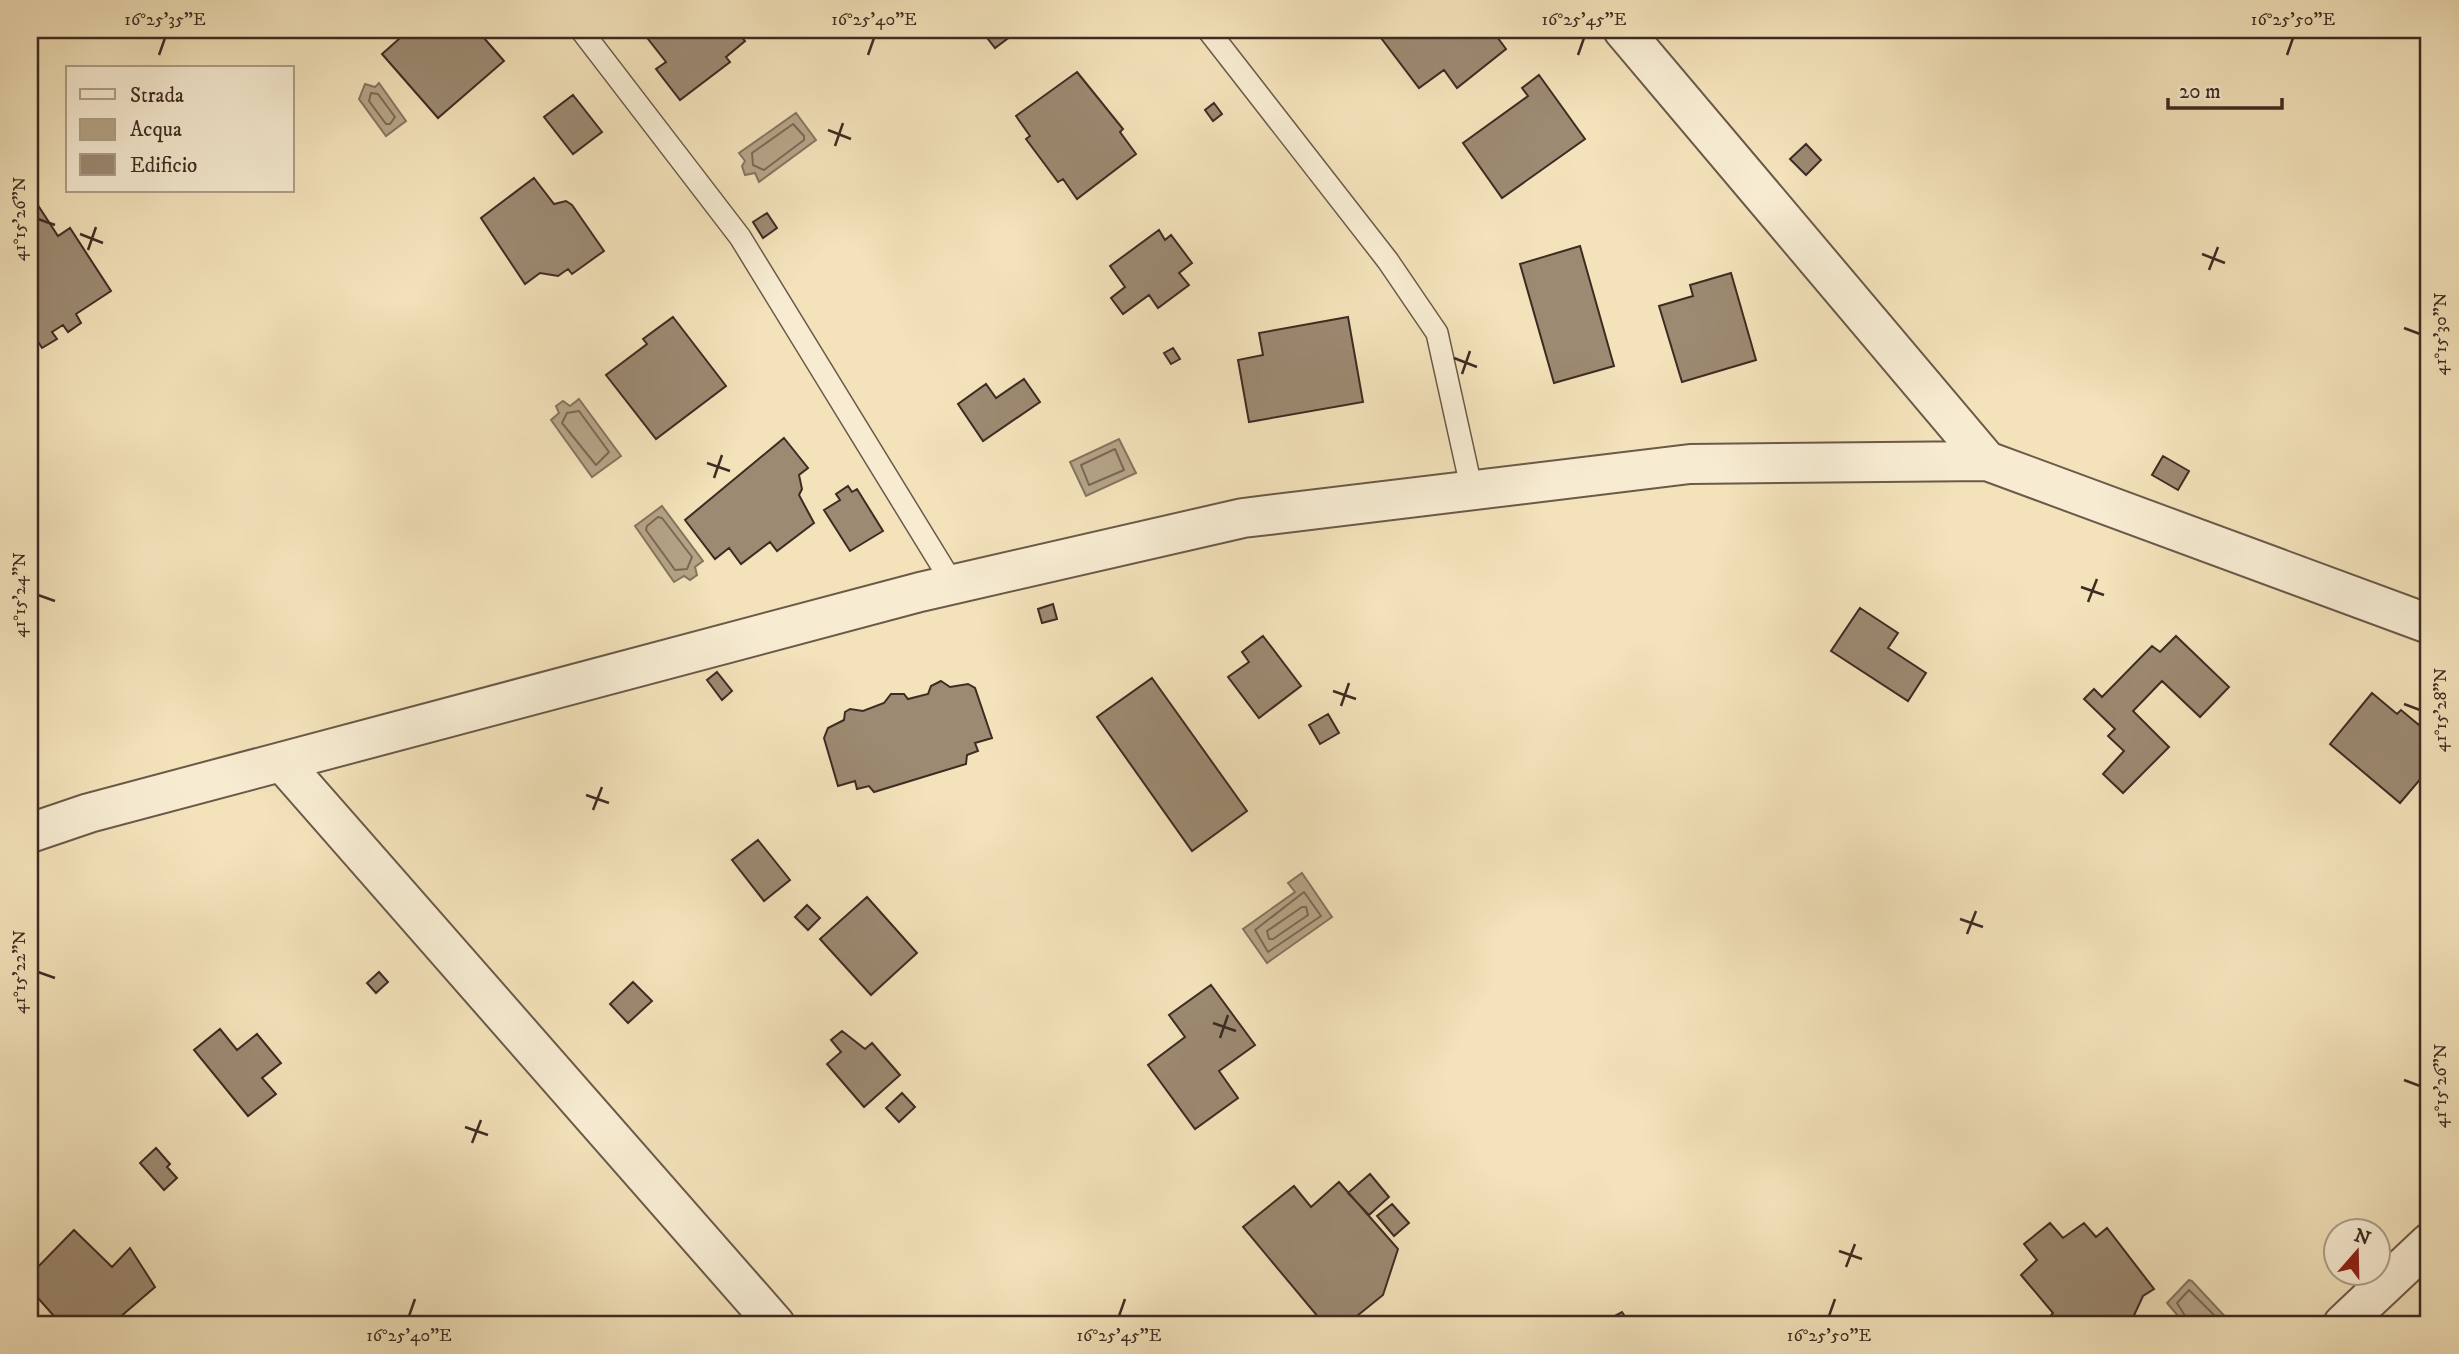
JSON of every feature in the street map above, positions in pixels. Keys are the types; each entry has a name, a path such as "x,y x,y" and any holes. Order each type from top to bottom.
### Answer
{"street":[{"path":"1623,30 1987,461"},
{"path":"30,834 89,813 953,584 1243,518 1690,464 1987,461 2429,624"},
{"path":"282,762 775,1324"},
{"path":"2343,1324 2429,1243"}],"lane":[{"path":"581,30 740,237 953,584"},
{"path":"1208,30 1388,261 1437,333 1472,491"}],"water":[{"path":"379,83 406,121 386,136 359,99 365,84 375,87"},
{"path":"796,113 816,140 759,182 755,173 745,175 742,166 745,161 739,153"},
{"path":"579,399 621,456 592,477 551,420 559,413 556,406 563,401 570,406"},
{"path":"1119,439 1136,473 1086,496 1070,462"},
{"path":"662,506 703,561 695,567 697,575 690,580 684,576 674,582 635,526"},
{"path":"1302,873 1332,917 1267,963 1243,929 1295,892 1288,883"},
{"path":"2189,1280 2232,1324 2185,1324 2167,1303"}],"building":[{"path":"409,30 477,30 504,61 438,118 382,54"},
{"path":"641,30 736,30 745,41 726,57 730,62 680,100 656,69 666,62"},
{"path":"981,30 1019,30 995,48"},
{"path":"1375,30 1492,30 1506,49 1457,88 1444,70 1419,88"},
{"path":"1077,72 1123,129 1120,132 1136,154 1077,199 1063,179 1058,182 1026,139 1030,136 1016,116"},
{"path":"1539,75 1585,139 1502,198 1463,143 1528,96 1522,88"},
{"path":"573,95 602,132 573,154 544,117"},
{"path":"1214,103 1222,114 1213,121 1205,110"},
{"path":"1806,144 1821,160 1806,175 1790,159"},
{"path":"534,178 554,204 566,201 572,205 604,251 572,274 568,269 558,276 540,273 525,284 481,218"},
{"path":"30,193 58,236 70,228 111,291 76,314 81,323 68,332 63,325 52,332 57,339 42,348 30,329"},
{"path":"767,213 777,228 763,238 753,222"},
{"path":"1159,230 1165,240 1171,235 1192,263 1179,273 1189,285 1158,308 1149,295 1123,314 1111,298 1125,287 1110,266"},
{"path":"1580,246 1614,366 1554,383 1520,264"},
{"path":"1731,273 1756,360 1682,382 1659,306 1693,296 1690,285"},
{"path":"673,317 726,386 656,439 606,375 647,344 643,339"},
{"path":"1348,317 1363,402 1249,422 1238,360 1263,355 1259,333"},
{"path":"1173,348 1180,359 1171,364 1164,353"},
{"path":"1024,379 1040,402 983,441 958,404 986,384 996,398"},
{"path":"784,438 808,468 799,475 802,489 799,495 814,523 777,551 770,542 741,564 729,548 715,559 685,520"},
{"path":"2163,456 2189,471 2178,490 2152,475"},
{"path":"848,486 852,492 857,489 883,531 850,551 824,510 840,500 836,494"},
{"path":"1053,604 1057,619 1042,623 1038,609"},
{"path":"1860,608 1898,633 1888,648 1926,673 1908,701 1831,651"},
{"path":"1263,636 1301,686 1259,718 1228,677 1249,662 1242,652"},
{"path":"2176,636 2229,687 2200,717 2162,681 2133,711 2169,747 2123,793 2103,774 2124,751 2108,736 2115,729 2084,699 2094,689 2102,697 2152,646 2160,652"},
{"path":"717,672 732,691 722,700 707,680"},
{"path":"1152,678 1247,811 1192,851 1097,717"},
{"path":"941,681 950,687 968,684 975,688 992,738 975,743 978,751 967,755 966,764 874,792 869,786 857,789 855,781 838,786 824,738 828,728 844,720 845,712 850,709 863,711 884,703 891,694 904,694 908,699 928,694 931,686"},
{"path":"2372,693 2397,714 2401,710 2419,725 2429,714 2429,769 2400,803 2330,744"},
{"path":"1328,714 1339,733 1320,744 1309,725"},
{"path":"758,840 790,880 764,901 732,860"},
{"path":"867,897 917,953 871,995 820,939"},
{"path":"807,905 820,918 808,930 795,917"},
{"path":"379,972 388,982 376,993 367,983"},
{"path":"633,982 652,1001 628,1023 610,1004"},
{"path":"1211,985 1255,1045 1219,1071 1238,1098 1195,1129 1148,1065 1185,1037 1169,1015"},
{"path":"220,1029 237,1050 257,1034 281,1063 262,1078 276,1094 248,1116 194,1050"},
{"path":"842,1031 865,1049 872,1043 900,1075 864,1107 827,1064 841,1052 831,1040"},
{"path":"902,1093 915,1107 899,1122 886,1108"},
{"path":"156,1148 170,1164 167,1167 177,1178 164,1190 140,1163"},
{"path":"1370,1174 1389,1197 1369,1215 1348,1193"},
{"path":"1339,1182 1398,1249 1383,1295 1347,1324 1324,1324 1243,1227 1294,1186 1311,1207"},
{"path":"1392,1204 1409,1223 1394,1236 1377,1216"},
{"path":"2050,1223 2063,1238 2084,1223 2096,1237 2107,1228 2154,1289 2143,1296 2130,1324 2051,1324 2047,1320 2053,1313 2021,1275 2037,1260 2024,1244"},
{"path":"74,1230 112,1267 130,1248 155,1287 112,1324 61,1324 30,1289 30,1275"},
{"path":"1622,1312 1628,1321 1614,1324 1611,1318"}]}
